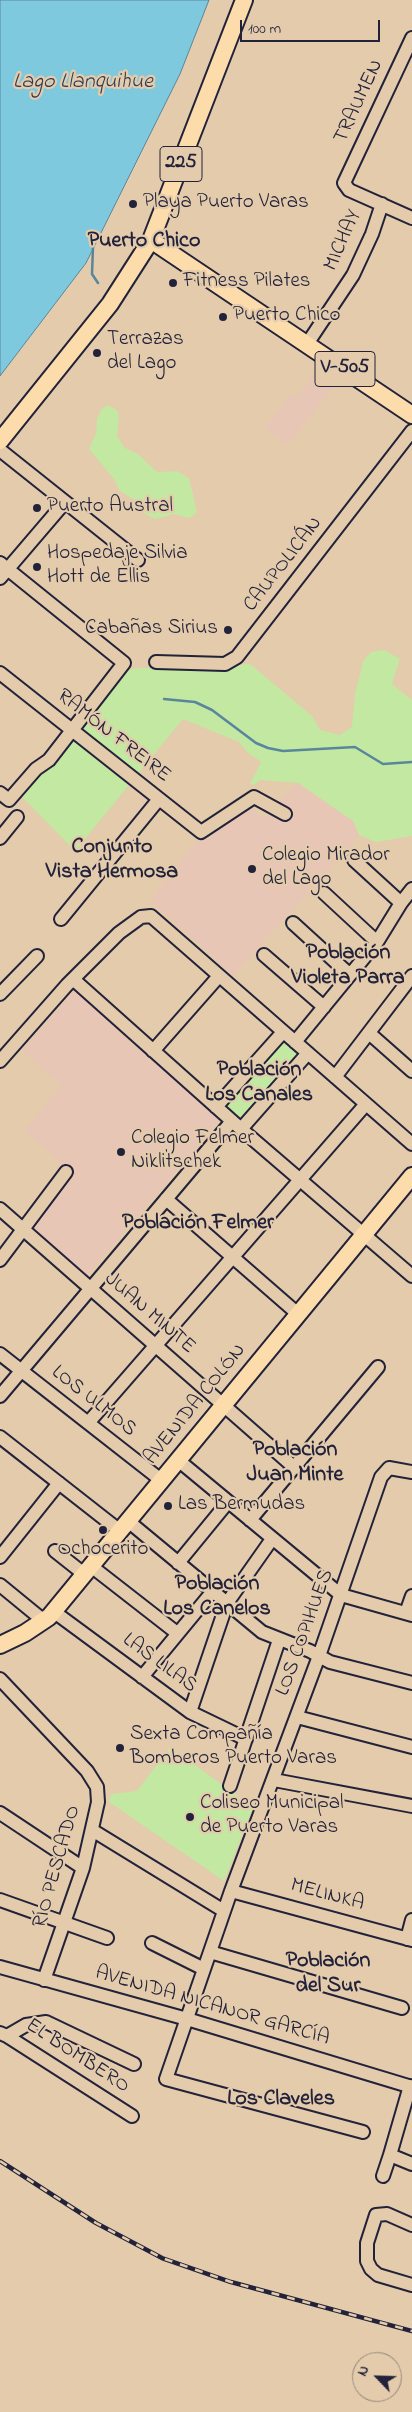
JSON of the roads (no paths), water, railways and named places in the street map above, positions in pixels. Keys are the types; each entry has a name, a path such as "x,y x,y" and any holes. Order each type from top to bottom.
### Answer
{"main road":[{"name":"225","path":"151,240 244,0"},
{"name":"V-505","path":"151,240 412,415"},
{"path":"0,441 110,304 151,240"},
{"name":"AVENIDA COLÓN","path":"0,1645 25,1633 49,1616 412,1176"}],"street":[{"name":"TRAUMEN","path":"382,204 349,190 344,183 412,38"},
{"path":"382,204 412,218"},
{"name":"MICHAY","path":"307,344 353,275 372,234 382,204"},
{"name":"CAUPOLICÁN","path":"156,662 225,664 237,657 412,431"},
{"path":"0,450 138,560"},
{"path":"4,797 49,760 124,663 2,570 65,502"},
{"name":"RAMÓN FREIRE","path":"0,674 201,832 254,797 285,814"},
{"path":"61,919 159,799"},
{"path":"0,838 17,817"},
{"path":"354,860 401,903"},
{"path":"295,1042 377,942 401,903 412,890"},
{"path":"324,893 377,942"},
{"path":"0,1060 119,933 141,917 151,916 412,1144"},
{"path":"293,923 350,975"},
{"path":"264,955 324,1007"},
{"path":"0,994 36,956"},
{"path":"153,1051 219,976"},
{"path":"336,1078 412,976"},
{"path":"73,980 216,1107 412,1276"},
{"path":"216,1107 283,1032"},
{"path":"369,1032 412,1070"},
{"path":"0,1396 166,1199 308,1053"},
{"path":"88,1423 366,1104"},
{"path":"0,1260 66,1172"},
{"path":"166,1199 298,1314"},
{"name":"JUAN MINTE","path":"0,1209 295,1468"},
{"name":"LOS ULMOS","path":"0,1354 161,1480"},
{"path":"250,1520 378,1367"},
{"path":"0,1437 58,1482 178,1562 255,1628 330,1662 412,1683"},
{"path":"178,1460 340,1595 409,1614 412,1596"},
{"name":"LOS COPIHUES","path":"364,2132 166,2079 231,1891 297,1717 383,1473 391,1468 411,1471"},
{"path":"0,1557 58,1482"},
{"path":"178,1562 228,1502"},
{"path":"190,1712 227,1603 272,1538"},
{"path":"55,1551 88,1570 177,1633"},
{"name":"LAS LILAS","path":"0,1585 142,1676 190,1712 246,1739"},
{"path":"142,1676 213,1591"},
{"path":"230,1786 279,1640"},
{"name":"RÍO PESCADO","path":"0,1679 91,1776 96,1787 98,1802 83,1868 44,1980"},
{"path":"297,1717 412,1746"},
{"path":"274,1780 412,1806"},
{"path":"0,1813 83,1868"},
{"path":"92,1830 224,1911"},
{"name":"MELINKA","path":"231,1891 410,1939"},
{"path":"0,1900 64,1921 107,1938"},
{"path":"410,1939 412,1920"},
{"path":"152,1943 204,1969"},
{"path":"210,1952 402,2008"},
{"name":"AVENIDA NICANOR GARCÍA","path":"0,1967 187,2019 411,2087"},
{"path":"4,2035 26,2025 46,2022 134,2064"},
{"name":"EL BOMBERO","path":"4,2035 132,2116"},
{"path":"383,2176 411,2087"},
{"path":"390,2155 412,2164"},
{"path":"412,2225 387,2214 376,2216 367,2243 367,2261 371,2270 378,2275 412,2285"}],"water":[{"name":"Lago Llanquihue","path":"0,0 209,0 180,74 86,263 0,376"}],"waterway":[{"path":"93,247 92,274 98,283"},
{"path":"164,699 195,702 212,710 256,743 268,748 283,751 355,747 383,764 412,762"}],"railway":[{"path":"0,2161 96,2223 162,2258 231,2282 412,2331"}],"place":[{"name":"Playa Puerto Varas","path":"133,204"},
{"name":"Fitness Pilates","path":"173,283"},
{"name":"Puerto Chico","path":"223,317"},
{"name":"Terrazas del Lago","path":"97,353"},
{"name":"Puerto Austral","path":"37,508"},
{"name":"Hospedaje Silvia Hott de Ellis","path":"37,567"},
{"name":"Cabañas Sirius","path":"228,630"},
{"name":"Colegio Mirador del Lago","path":"252,869"},
{"name":"Colegio Felmer Niklitschek","path":"121,1152"},
{"name":"Las Bermudas","path":"168,1506"},
{"name":"Ochocerito","path":"103,1530"},
{"name":"Sexta Compañía Bomberos Puerto Varas","path":"120,1748"},
{"name":"Coliseo Municipal de Puerto Varas","path":"190,1817"}],"district":[{"name":"Puerto Chico","path":"144,242"},
{"name":"Conjunto Vista Hermosa","path":"112,860"},
{"name":"Población Violeta Parra","path":"348,966"},
{"name":"Población Los Canales","path":"259,1084"},
{"name":"Población Felmer","path":"198,1224"},
{"name":"Población Juan Minte","path":"295,1464"},
{"name":"Población Los Canelos","path":"217,1598"},
{"name":"Población del Sur","path":"328,1974"},
{"name":"Los Claveles","path":"281,2100"}]}
